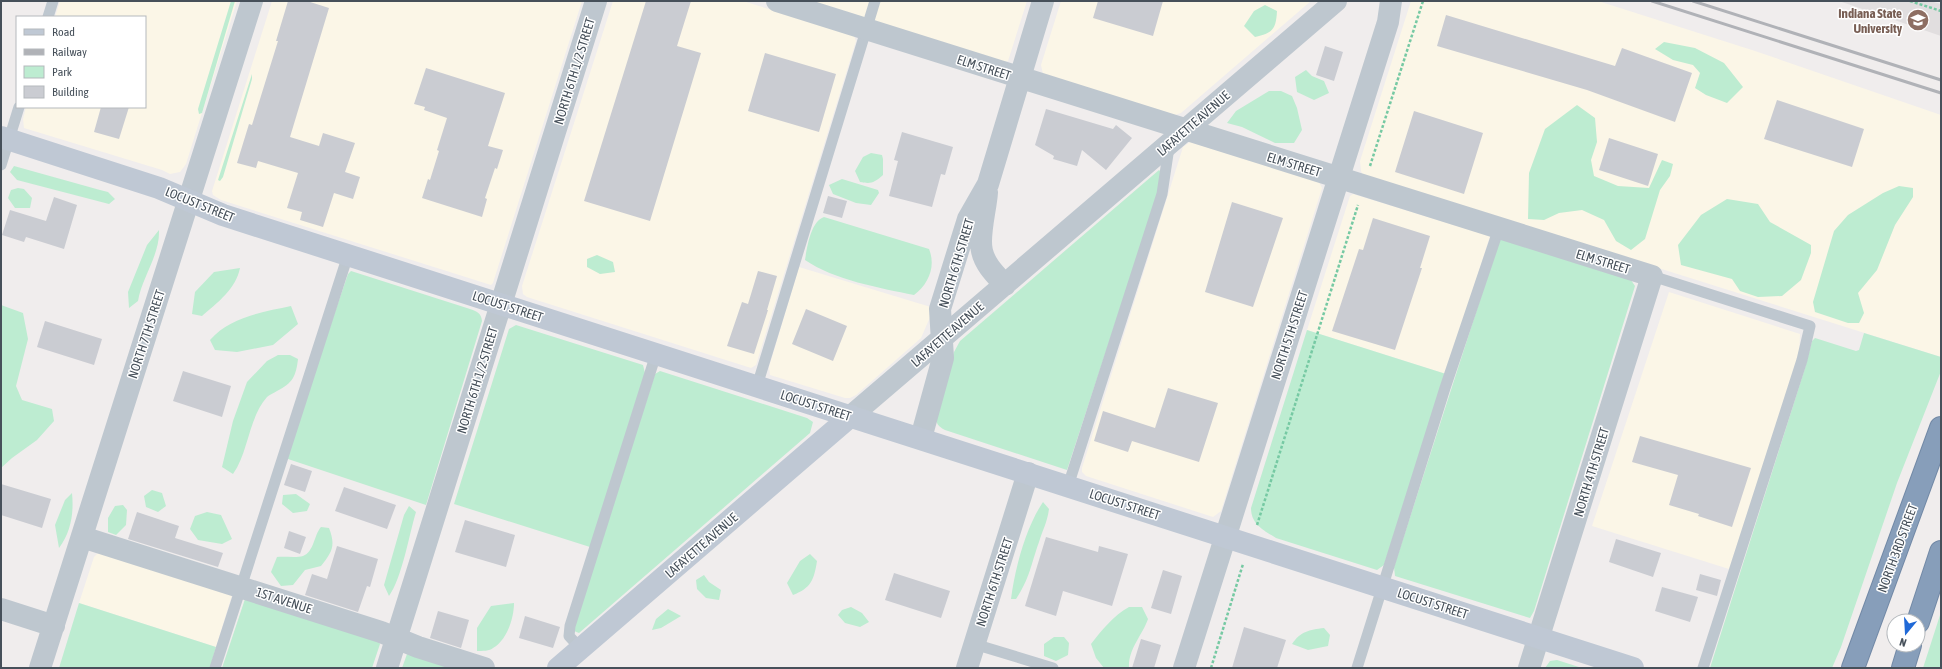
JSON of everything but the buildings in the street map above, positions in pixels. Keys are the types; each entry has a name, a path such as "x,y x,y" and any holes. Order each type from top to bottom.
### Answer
{"highway":[{"name":"NORTH 3RD STREET","path":"1853,668 1941,428"},
{"path":"1921,613 1941,552"},
{"path":"1903,668 1908,653"}],"street":[{"name":"NORTH 7TH STREET","path":"40,668 252,1"},
{"name":"NORTH 6TH 1/2 STREET","path":"386,668 596,1"},
{"name":"ELM STREET","path":"777,1 1652,276"},
{"name":"NORTH 6TH STREET","path":"921,438 942,358 940,309 968,219 988,184 1044,1"},
{"name":"LAFAYETTE AVENUE","path":"558,668 850,416 1336,1"},
{"name":"NORTH 5TH STREET","path":"1184,668 1388,22 1391,1"},
{"name":"LOCUST STREET","path":"5,139 158,188 223,215 1539,636 1633,668"},
{"path":"988,184 981,239 982,250 991,270 1005,285"},
{"name":"NORTH 4TH STREET","path":"1529,668 1652,276"},
{"name":"NORTH 6TH STREET","path":"967,668 1028,473"},
{"name":"1ST AVENUE","path":"82,537 240,586 396,637 418,647 484,668"},
{"path":"1,609 54,626"}],"lane":[{"path":"48,16 53,1"},
{"path":"757,386 875,1"},
{"path":"1,165 5,139 19,108"},
{"path":"1068,486 1162,194 1168,154 1164,148"},
{"path":"1357,668 1384,587 1445,388 1499,228"},
{"path":"215,668 240,586 348,255"},
{"name":"ELM STREET","path":"1652,276 1810,326 1802,360 1704,668"},
{"path":"580,649 569,636 570,626 656,354"},
{"path":"974,644 1053,668"}],"path":[{"path":"1211,668 1423,1"},
{"path":"1910,1 1941,11"}],"shaded area":[{"path":"60,1 237,1 186,164 180,172 170,174 162,170 24,128 23,119 26,108 146,108 146,16 55,16"},
{"path":"272,1 582,1 493,283 491,285 221,200 213,195 212,191"},
{"path":"613,1 743,1 854,36 856,41 756,365 751,368 527,297 523,294 522,286"},
{"path":"809,1 1027,1 1008,61 1004,62"},
{"path":"1061,1 1311,1 1181,113 1175,115 1043,74 1041,65"},
{"path":"1411,1 1598,1 1755,51 1941,115 1941,357 1363,175 1360,161"},
{"name":"Indiana State University","path":"1839,1 1930,1 1941,4 1941,36"},
{"path":"1190,142 1319,182 1322,188 1221,511 1213,517 1086,476 1082,472 1183,147"},
{"path":"1353,194 1490,236 1446,374 1307,330 1350,196"},
{"path":"799,267 934,308 921,338 856,395 850,398 845,398 770,375 769,367"},
{"path":"1669,292 1800,334 1799,358 1729,569 1592,526"},
{"path":"98,553 232,595 216,647 79,603 94,557"}],"green space":[{"path":"231,1 235,1 202,113 199,114 198,109"},
{"path":"1265,5 1277,11 1276,22 1270,32 1255,37 1244,26 1254,11"},
{"path":"1664,42 1695,48 1724,63 1743,87 1727,103 1706,95 1695,88 1700,73 1693,65 1673,60 1655,49"},
{"path":"1306,70 1312,76 1324,81 1329,93 1314,100 1297,92 1295,77"},
{"path":"252,74 252,79 223,177 220,181 218,180"},
{"path":"1269,91 1281,91 1292,96 1297,108 1302,130 1294,143 1275,143 1242,127 1227,123 1236,111"},
{"path":"1577,105 1595,118 1597,142 1591,160 1594,176 1618,186 1649,188 1662,160 1673,164 1670,176 1660,190 1645,239 1631,250 1616,241 1604,220 1582,210 1559,213 1544,220 1528,219 1529,173 1545,129"},
{"path":"871,153 882,155 883,175 872,182 860,182 855,171 863,157"},
{"path":"14,166 108,192 115,199 109,204 17,180 10,172"},
{"path":"1159,170 1161,172 1161,184 1067,470 945,430 940,427 936,421 936,413 954,352 960,341"},
{"path":"842,179 878,190 879,193 871,205 856,203 833,194 829,185"},
{"path":"1899,186 1913,188 1913,197 1895,225 1877,270 1858,293 1864,313 1859,323 1848,323 1815,312 1813,302 1834,231 1848,215 1883,193"},
{"path":"18,188 24,189 32,198 30,208 15,208 8,198 11,190"},
{"path":"1727,199 1758,204 1770,222 1811,245 1811,253 1801,280 1782,296 1758,297 1740,291 1732,279 1681,265 1678,245 1701,215"},
{"path":"824,217 929,249 932,262 930,274 924,286 914,295 843,278 829,273 805,260 810,235 816,224"},
{"path":"159,230 157,248 143,283 138,301 129,308 128,292 147,245"},
{"path":"1503,239 1631,280 1635,286 1534,611 1530,618 1395,576 1394,567 1498,244 1500,240"},
{"path":"597,255 613,262 615,272 600,274 587,267 587,259"},
{"path":"240,268 234,283 220,301 202,316 192,314 195,292 214,272"},
{"path":"351,271 470,309 479,313 482,318 426,505 285,458 348,274"},
{"path":"1,305 23,313 28,339 16,386 22,400 52,409 54,421 37,440 1,468"},
{"path":"291,306 298,324 273,345 237,352 215,350 210,340 218,332 237,321 258,313"},
{"path":"516,325 643,365 645,373 590,547 454,504 509,329"},
{"path":"1307,330 1446,374 1384,565 1377,570 1276,538 1259,526 1253,518 1251,508"},
{"path":"1864,333 1941,357 1941,371 1897,483 1841,647 1832,668 1710,668 1805,368 1812,341 1815,338 1856,351 1859,350"},
{"path":"278,355 290,355 298,359 295,374 287,385 268,396 261,406 233,474 222,467 233,421 247,382 267,361"},
{"path":"660,371 807,418 813,422 810,433 579,633 574,631 574,625 655,374"},
{"path":"152,490 162,493 166,506 158,512 146,507 144,496"},
{"path":"72,493 71,522 59,548 55,525 65,500"},
{"path":"296,494 310,504 307,511 293,513 282,504 283,495"},
{"path":"1043,502 1049,509 1030,571 1016,599 1011,599 1015,574 1022,548 1031,523"},
{"path":"123,505 127,510 126,525 116,535 108,532 108,518 115,506"},
{"path":"409,506 416,512 398,579 389,596 384,585 404,515"},
{"path":"207,512 221,515 232,539 222,544 198,540 190,529 195,516"},
{"path":"321,527 329,528 331,534 332,548 328,557 321,566 305,570 293,585 281,586 271,572 277,557 300,557 307,554 312,547"},
{"path":"810,554 817,561 813,578 808,586 793,595 787,583 800,561"},
{"path":"704,575 709,582 721,590 719,600 706,598 697,589 696,580"},
{"path":"245,599 379,642 380,644 372,668 222,668"},
{"path":"79,603 216,647 210,668 59,668"},
{"path":"514,603 511,622 502,640 492,649 477,651 477,628 491,606"},
{"path":"851,607 862,613 869,622 860,627 845,623 838,615 842,610"},
{"path":"1129,607 1142,607 1148,619 1133,649 1129,661 1129,668 1104,668 1096,658 1091,644 1113,619"},
{"path":"668,609 681,616 661,628 652,630 656,619"},
{"path":"1941,612 1941,668 1923,668"},
{"path":"1324,628 1330,635 1328,646 1308,650 1292,644 1299,636 1306,632"},
{"path":"1054,637 1064,637 1069,643 1068,655 1056,661 1044,656 1044,644"},
{"path":"407,654 458,668 402,668"},
{"path":"1557,660 1582,668 1545,668 1550,661"}],"railway":[{"path":"1652,1 1941,93"},
{"path":"1693,1 1941,80"}],"place":[{"name":"Indiana State University","path":"1918,20"}]}
